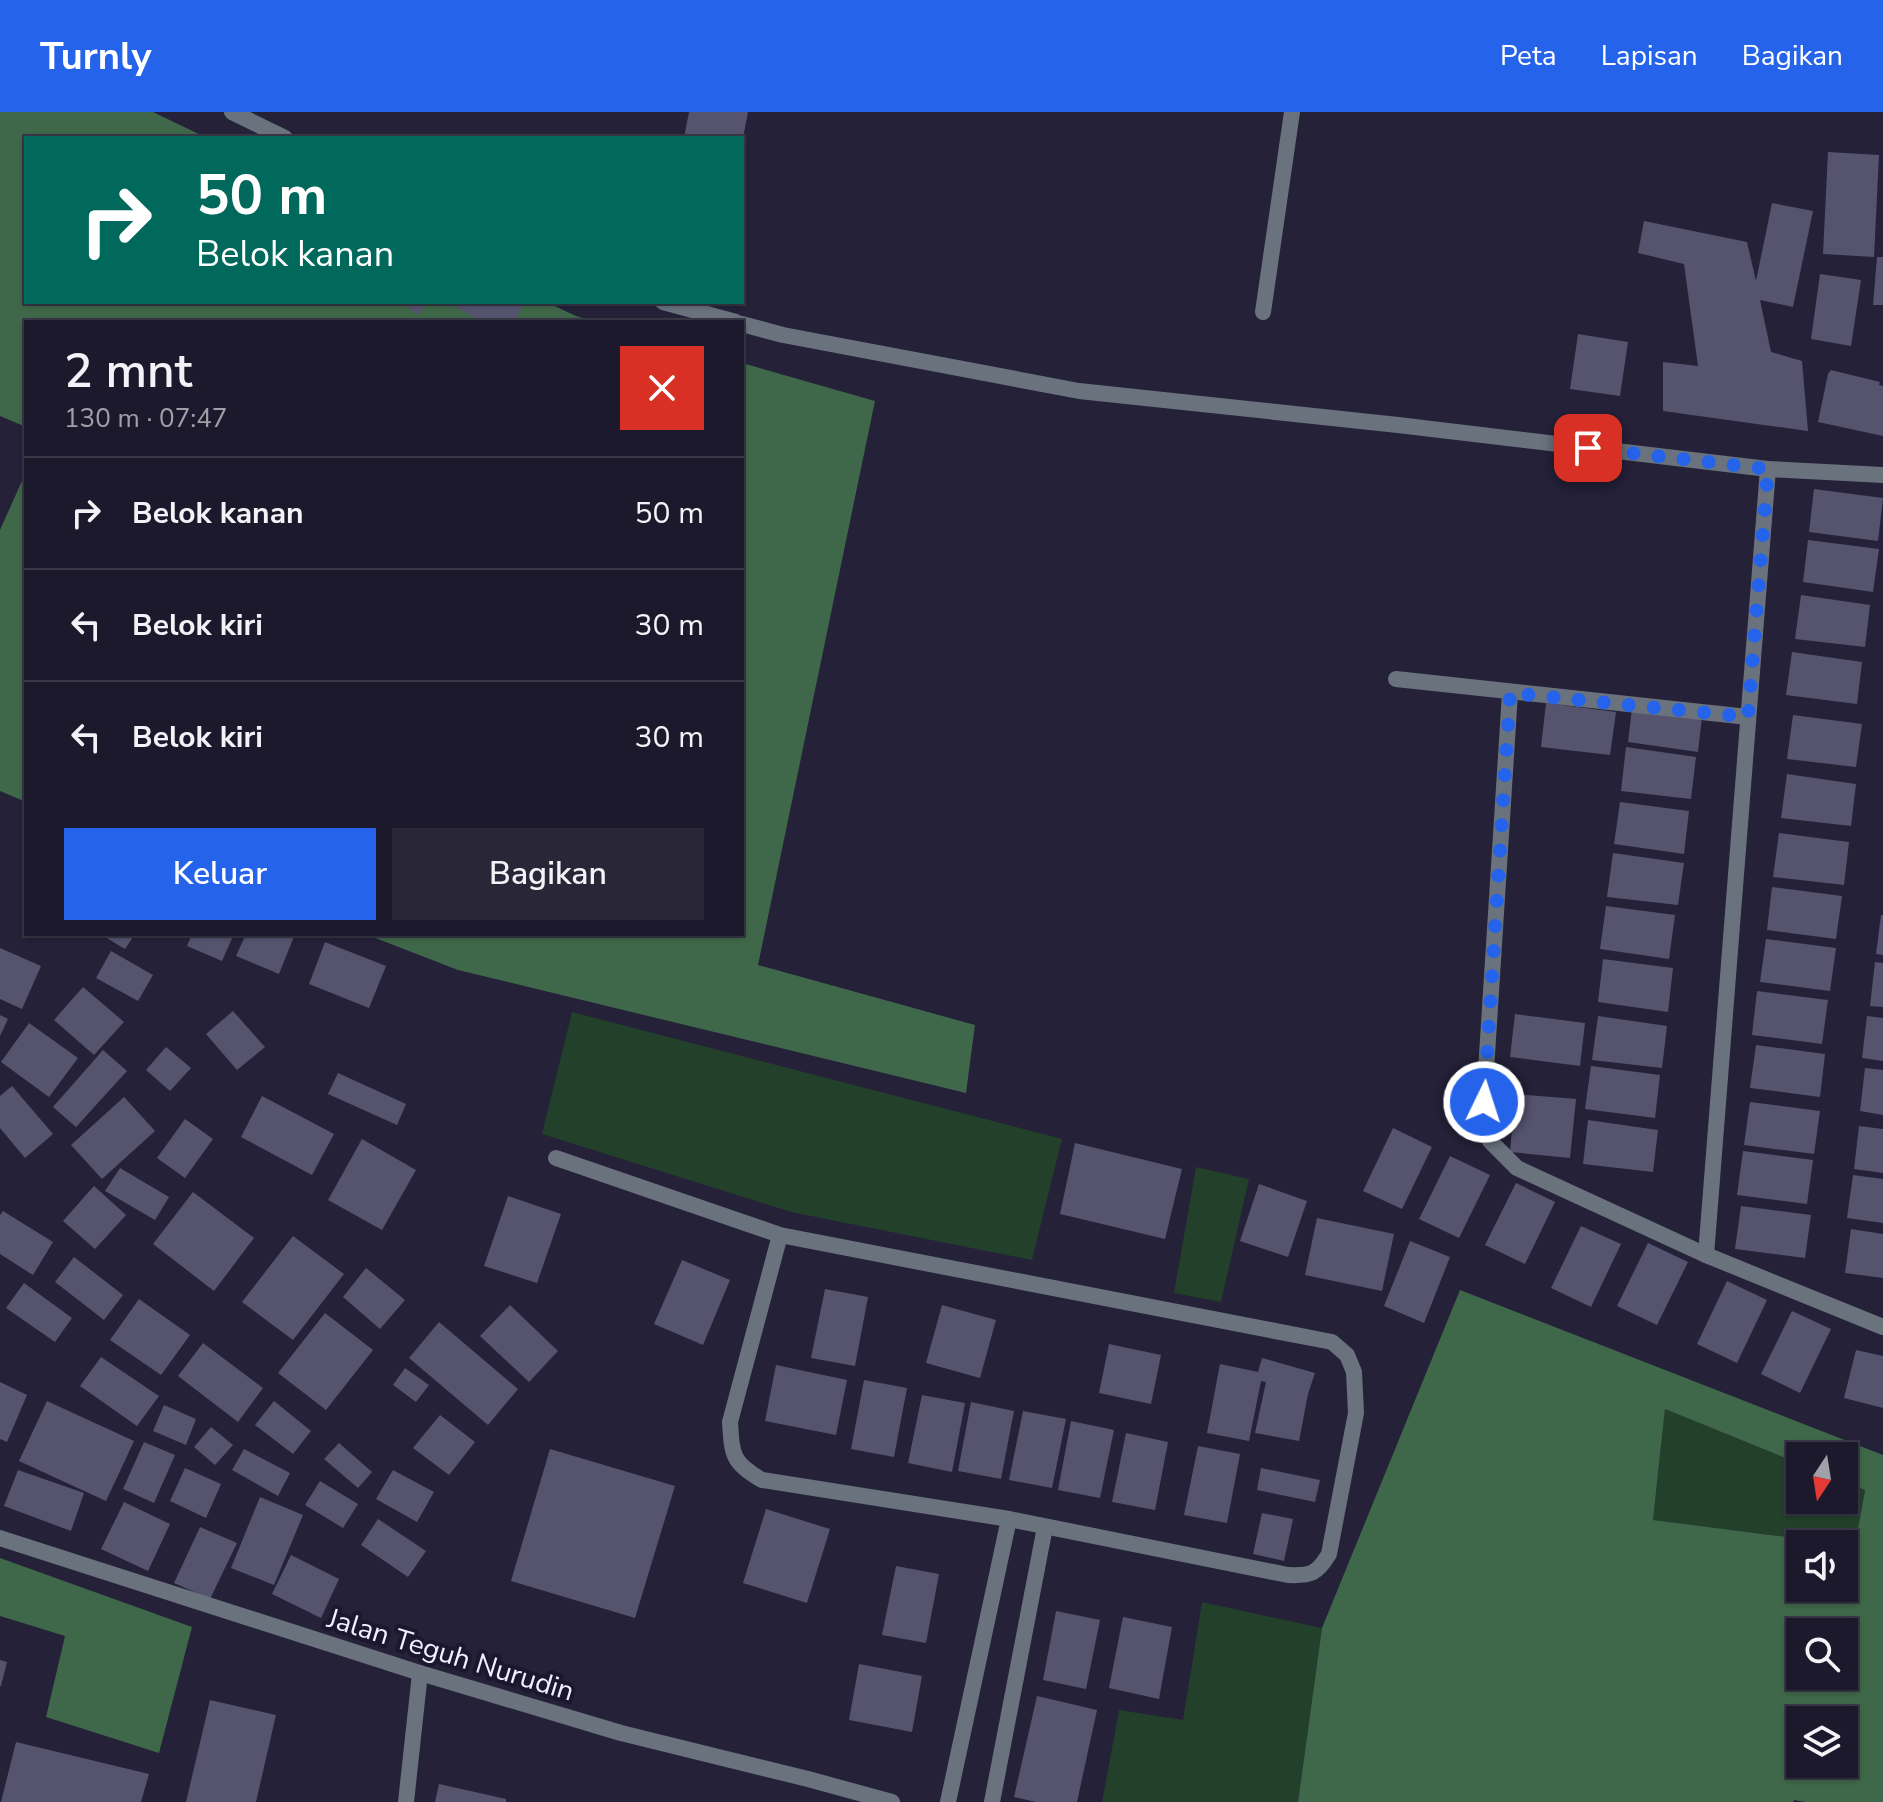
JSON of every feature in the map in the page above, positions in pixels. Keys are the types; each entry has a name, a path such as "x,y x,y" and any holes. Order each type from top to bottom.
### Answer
{"street":[{"path":"232,112 281,136"},
{"path":"1263,312 1292,112"},
{"path":"670,304 729,320"},
{"path":"744,325 783,335 1079,391 1768,469 1883,475"},
{"path":"1706,1255 1768,469"},
{"path":"1396,679 1748,717"},
{"path":"1510,693 1484,1102 1490,1141 1517,1168 1706,1255 1883,1327"},
{"path":"556,1158 780,1235 1332,1342 1347,1355 1354,1372 1356,1413 1329,1554 1321,1567 1307,1575 1288,1575 1009,1519 762,1480 744,1470 735,1457 730,1422 780,1235"},
{"path":"948,1802 1009,1519"},
{"path":"992,1802 1045,1527"},
{"name":"Jalan Teguh Nurudin","path":"0,1538 420,1673 621,1733 892,1802"},
{"path":"406,1802 420,1673"}],"green space":[{"path":"0,112 153,112 203,136 24,136 24,304 550,304 589,320 24,320 24,426 0,416"},
{"path":"744,364 875,401 758,965 975,1025 966,1093 458,970 370,936 744,936"},
{"path":"24,476 24,801 0,791 0,530"},
{"path":"572,1012 1062,1139 1032,1260 791,1212 542,1134"},
{"path":"1196,1167 1249,1179 1221,1302 1174,1293"},
{"path":"1460,1290 1850,1442 1786,1442 1786,1458 1665,1409 1653,1520 1786,1537 1786,1602 1858,1602 1858,1530 1865,1490 1858,1487 1858,1445 1883,1455 1883,1802 1298,1802 1322,1628"},
{"path":"1665,1409 1786,1458 1786,1514 1858,1514 1858,1487 1865,1490 1858,1530 1786,1530 1786,1537 1653,1520"},
{"path":"0,1558 192,1627 159,1753 46,1717 65,1636 0,1616"},
{"path":"1202,1602 1322,1628 1298,1802 1102,1802 1119,1710 1183,1720"}],"building":[{"path":"689,112 748,112 743,136 684,136"},
{"path":"1828,152 1879,155 1874,257 1823,254"},
{"path":"1772,203 1813,211 1793,307 1760,300 1771,352 1802,361 1808,431 1663,411 1663,362 1698,366 1684,264 1638,253 1644,221 1747,242 1756,281"},
{"path":"1877,257 1883,257 1883,305 1873,305"},
{"path":"1820,274 1861,280 1851,346 1811,339"},
{"path":"404,304 426,304 418,315"},
{"path":"450,304 524,304 515,320 478,320"},
{"path":"1578,334 1628,342 1620,396 1570,389"},
{"path":"1831,370 1880,382 1879,385 1883,386 1883,436 1818,422"},
{"path":"1814,489 1883,498 1878,541 1809,532"},
{"path":"1808,540 1879,549 1873,592 1803,582"},
{"path":"1801,595 1870,605 1865,647 1795,639"},
{"path":"1792,652 1862,662 1857,704 1786,695"},
{"path":"1633,700 1703,708 1698,752 1628,742"},
{"path":"1546,703 1616,712 1610,755 1541,747"},
{"path":"1793,715 1862,724 1856,767 1787,759"},
{"path":"1626,747 1696,757 1691,799 1621,791"},
{"path":"1787,774 1856,784 1851,826 1781,818"},
{"path":"1620,802 1689,811 1684,854 1614,844"},
{"path":"1779,833 1849,842 1844,885 1773,877"},
{"path":"1613,853 1684,863 1678,905 1607,897"},
{"path":"1772,887 1842,896 1836,939 1767,930"},
{"path":"1606,906 1675,915 1669,959 1600,949"},
{"path":"1883,915 1883,955 1876,954"},
{"path":"103,936 134,936 125,949"},
{"path":"191,936 233,936 222,961 187,946"},
{"path":"245,936 294,936 279,974 236,956"},
{"path":"1766,939 1836,948 1830,991 1760,982"},
{"path":"325,942 386,966 369,1008 309,984"},
{"path":"0,948 41,966 22,1009 0,999"},
{"path":"111,951 153,975 138,1001 96,978"},
{"path":"1603,959 1673,968 1668,1012 1598,1002"},
{"path":"1875,962 1883,963 1883,1007 1870,1006"},
{"path":"83,987 124,1022 94,1055 54,1020"},
{"path":"1757,991 1828,1000 1822,1044 1752,1035"},
{"path":"233,1011 265,1047 237,1070 206,1034"},
{"path":"1515,1014 1585,1023 1580,1066 1510,1057"},
{"path":"0,1015 8,1019 0,1036"},
{"path":"1598,1016 1667,1026 1662,1068 1592,1060"},
{"path":"1867,1016 1883,1018 1883,1061 1862,1058"},
{"path":"29,1023 78,1058 49,1097 1,1062"},
{"path":"1756,1045 1825,1054 1820,1097 1750,1088"},
{"path":"166,1047 191,1068 170,1091 146,1070"},
{"path":"103,1050 127,1071 76,1127 53,1107"},
{"path":"1591,1066 1660,1075 1655,1118 1585,1109"},
{"path":"1865,1068 1883,1070 1883,1115 1860,1111"},
{"path":"338,1073 406,1104 397,1125 328,1094"},
{"path":"12,1086 53,1134 25,1158 0,1128 0,1096"},
{"path":"1515,1094 1576,1099 1570,1158 1510,1152"},
{"path":"262,1096 334,1134 312,1175 241,1137"},
{"path":"124,1097 155,1131 102,1179 71,1145"},
{"path":"1750,1102 1820,1111 1814,1154 1744,1145"},
{"path":"185,1119 213,1139 185,1178 157,1158"},
{"path":"1588,1120 1658,1130 1653,1172 1583,1164"},
{"path":"1859,1126 1883,1129 1883,1173 1854,1169"},
{"path":"1393,1128 1432,1147 1402,1209 1363,1191"},
{"path":"362,1139 416,1170 382,1230 328,1200"},
{"path":"1075,1143 1182,1169 1165,1239 1060,1214"},
{"path":"1743,1151 1813,1160 1807,1204 1737,1195"},
{"path":"1450,1156 1490,1175 1459,1238 1419,1219"},
{"path":"120,1168 169,1197 155,1220 105,1191"},
{"path":"1853,1175 1883,1179 1883,1223 1847,1218"},
{"path":"1516,1183 1555,1202 1525,1264 1485,1245"},
{"path":"1259,1184 1307,1201 1288,1257 1240,1241"},
{"path":"94,1186 126,1215 95,1249 63,1221"},
{"path":"193,1192 254,1238 214,1291 153,1244"},
{"path":"508,1196 561,1214 537,1283 484,1266"},
{"path":"1741,1206 1811,1215 1805,1258 1735,1249"},
{"path":"3,1211 53,1242 33,1275 0,1254 0,1215"},
{"path":"1317,1218 1394,1234 1382,1291 1305,1275"},
{"path":"1581,1226 1621,1244 1591,1307 1551,1288"},
{"path":"1851,1229 1883,1234 1883,1278 1845,1273"},
{"path":"293,1236 344,1274 293,1340 242,1302"},
{"path":"1410,1241 1450,1257 1424,1323 1384,1306"},
{"path":"1648,1243 1688,1262 1657,1325 1617,1306"},
{"path":"74,1257 123,1295 104,1320 55,1282"},
{"path":"682,1260 730,1280 703,1345 654,1324"},
{"path":"366,1268 405,1300 380,1329 343,1297"},
{"path":"1727,1281 1767,1300 1737,1363 1697,1344"},
{"path":"24,1283 72,1318 55,1342 6,1308"},
{"path":"825,1289 868,1297 855,1366 811,1358"},
{"path":"139,1299 190,1335 161,1375 110,1340"},
{"path":"510,1305 558,1351 529,1382 480,1336"},
{"path":"942,1305 996,1320 980,1378 926,1363"},
{"path":"1792,1311 1831,1329 1800,1393 1761,1374"},
{"path":"325,1313 373,1350 326,1410 278,1373"},
{"path":"439,1322 518,1389 488,1425 409,1358"},
{"path":"203,1343 263,1388 238,1422 178,1376"},
{"path":"1109,1344 1161,1355 1151,1404 1099,1393"},
{"path":"1856,1350 1883,1356 1883,1408 1844,1398"},
{"path":"101,1357 159,1396 137,1426 80,1386"},
{"path":"1262,1358 1315,1373 1299,1441 1255,1433 1266,1382 1261,1381 1249,1441 1207,1433 1220,1364 1258,1372"},
{"path":"776,1365 847,1380 836,1435 765,1421"},
{"path":"405,1368 429,1385 416,1402 393,1385"},
{"path":"864,1380 907,1388 894,1457 851,1449"},
{"path":"0,1382 27,1395 7,1442 0,1439"},
{"path":"922,1395 965,1403 952,1472 908,1463"},
{"path":"47,1401 134,1441 106,1501 19,1461"},
{"path":"274,1401 311,1431 293,1454 255,1425"},
{"path":"971,1402 1014,1411 1001,1479 958,1471"},
{"path":"164,1405 196,1419 186,1445 153,1431"},
{"path":"1023,1411 1066,1419 1052,1488 1009,1480"},
{"path":"440,1415 475,1442 449,1475 413,1448"},
{"path":"1071,1421 1114,1430 1100,1498 1058,1490"},
{"path":"211,1427 233,1445 215,1465 194,1447"},
{"path":"1126,1433 1168,1442 1155,1510 1112,1502"},
{"path":"144,1442 175,1455 154,1503 123,1489"},
{"path":"339,1443 372,1472 358,1488 324,1459"},
{"path":"1198,1446 1240,1454 1227,1523 1184,1515"},
{"path":"244,1449 290,1473 278,1496 232,1470"},
{"path":"550,1449 675,1486 635,1618 511,1581"},
{"path":"185,1468 221,1484 206,1518 170,1501"},
{"path":"1261,1468 1320,1480 1315,1502 1257,1490"},
{"path":"18,1470 84,1493 71,1531 4,1506"},
{"path":"393,1470 434,1492 417,1522 376,1499"},
{"path":"320,1481 358,1504 343,1528 305,1505"},
{"path":"260,1497 303,1515 274,1585 231,1568"},
{"path":"124,1502 170,1524 148,1571 101,1549"},
{"path":"766,1509 830,1529 807,1603 743,1583"},
{"path":"1262,1513 1293,1519 1284,1561 1253,1554"},
{"path":"378,1519 426,1551 408,1577 361,1545"},
{"path":"200,1527 237,1543 210,1599 174,1583"},
{"path":"291,1555 339,1579 321,1618 272,1594"},
{"path":"896,1566 939,1574 926,1643 882,1635"},
{"path":"1056,1611 1100,1620 1086,1689 1043,1680"},
{"path":"1123,1617 1172,1627 1159,1699 1109,1688"},
{"path":"0,1660 7,1662 1,1686 0,1686"},
{"path":"859,1664 922,1676 912,1732 849,1720"},
{"path":"1037,1696 1097,1710 1077,1802 1036,1802 1014,1797"},
{"path":"210,1700 276,1715 256,1802 186,1802"},
{"path":"16,1742 149,1774 141,1802 1,1802"},
{"path":"439,1784 506,1799 506,1802 435,1802"}],"route":[{"path":"1484,1102 1510,693 1748,717 1768,469 1588,448"}]}
